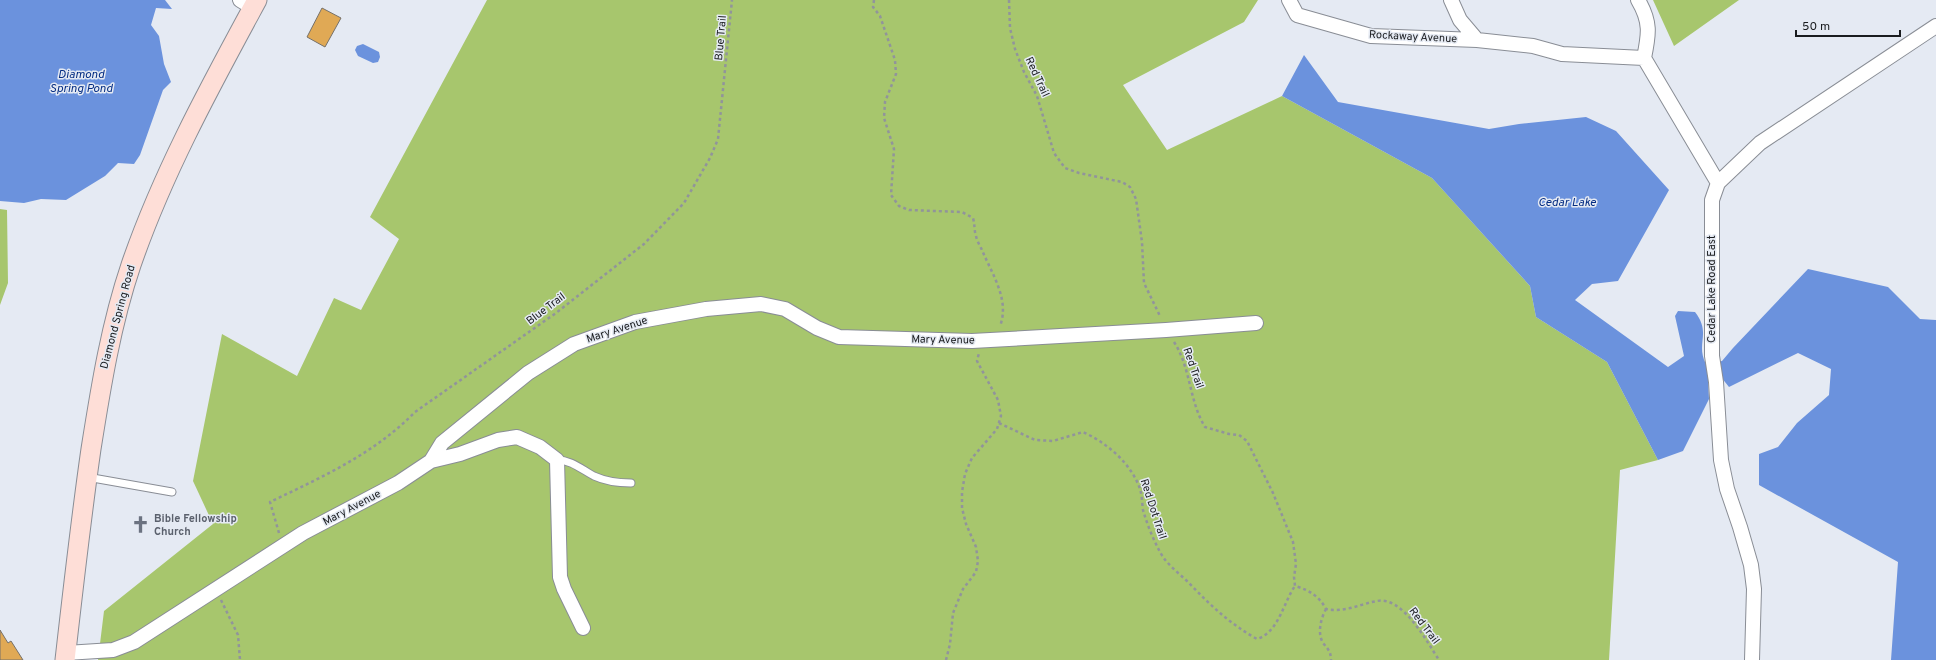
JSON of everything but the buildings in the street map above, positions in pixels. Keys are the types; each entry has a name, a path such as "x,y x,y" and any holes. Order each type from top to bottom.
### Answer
{"street":[{"name":"Rockaway Avenue","path":"1289,0 1297,15 1371,36 1477,40 1533,46 1562,54 1647,63"},
{"name":"Rockaway Avenue","path":"1451,0 1460,20 1477,40"},
{"path":"1638,0 1648,20 1649,35 1647,63 1718,183"},
{"name":"Diamond Spring Road","path":"65,657 87,477 100,389 109,344 131,265 149,217 172,164 250,3"},
{"name":"Cedar Lake Road East","path":"1752,660 1754,589 1751,565 1727,489 1721,460 1716,382 1712,356 1712,200 1718,183 1760,143 1936,26"},
{"name":"Mary Avenue","path":"65,657 113,650 134,642 303,534 398,483 431,460 442,443 528,372 574,344 635,322 706,309 761,304 784,309 816,328 839,337 875,339 986,340 1166,330 1256,323"},
{"path":"431,460 460,454 498,440 518,438 540,447 557,460 560,577 564,589 583,628"}],"lane":[{"path":"557,460 566,460 595,476 616,483 631,483"},
{"path":"87,477 172,492"}],"path":[{"name":"Blue Trail","path":"279,549 280,539 270,502 366,453 397,430 415,412 556,313 644,244 684,203 703,171 718,139 732,0"},
{"path":"874,0 874,7 880,16 895,60 896,74 885,102 884,118 894,149 891,195 899,206 909,210 962,212 973,218 976,226 976,236 994,276 1001,296 1003,313 1001,326 980,348 977,361 998,400 1002,416 997,429 972,458 964,480 962,508 966,524 976,547 978,562 976,572 963,589 953,613 950,644 946,660"},
{"name":"Red Trail","path":"1009,0 1010,28 1015,49 1024,72 1037,96 1054,153 1065,168 1079,173 1122,182 1130,187 1136,199 1142,242 1144,283 1166,330 1179,349 1190,381 1198,417 1205,427 1239,435 1247,441 1263,472 1293,542 1296,564 1294,577 1295,586"},
{"name":"Red Dot Trail","path":"999,423 1035,440 1054,441 1083,432 1100,440 1120,457 1140,489 1144,510 1151,533 1160,554 1204,601 1257,639 1264,637 1271,630 1295,586"},
{"path":"1295,586 1306,589 1318,597 1326,609 1321,617 1320,627 1322,642 1331,654 1331,660"},
{"path":"215,590 238,635 240,660"},
{"name":"Red Trail","path":"1326,609 1337,611 1377,601 1387,601 1406,613 1439,660"}],"green space":[{"path":"487,0 1258,0 1244,22 1123,85 1167,150 1282,96 1432,178 1530,286 1536,317 1607,362 1658,460 1620,470 1609,660 98,660 104,611 213,524 193,481 222,334 297,376 334,298 361,310 399,239 370,217"},
{"path":"1653,0 1739,0 1674,46"},
{"path":"0,209 7,210 8,283 0,305"}],"water":[{"name":"Diamond Spring Pond","path":"0,0 165,0 172,9 156,8 151,25 159,36 164,64 171,82 163,90 140,155 134,164 118,163 105,176 66,200 41,199 24,203 0,201"},
{"path":"363,44 379,52 380,57 378,62 373,63 358,56 355,50 357,46"},
{"name":"Cedar Lake","path":"1304,55 1338,102 1489,129 1519,124 1586,117 1616,131 1669,190 1618,281 1592,284 1575,300 1668,367 1684,356 1675,316 1678,311 1695,312 1700,320 1703,333 1702,350 1706,364 1722,361 1808,269 1888,287 1920,319 1936,320 1936,660 1891,660 1898,562 1759,485 1759,454 1778,447 1797,423 1829,395 1831,369 1798,353 1729,387 1721,377 1708,380 1709,399 1683,451 1658,460 1607,362 1536,317 1530,286 1432,178 1282,96"}],"place":[{"name":"Bible Fellowship Church","path":"141,525"}]}
